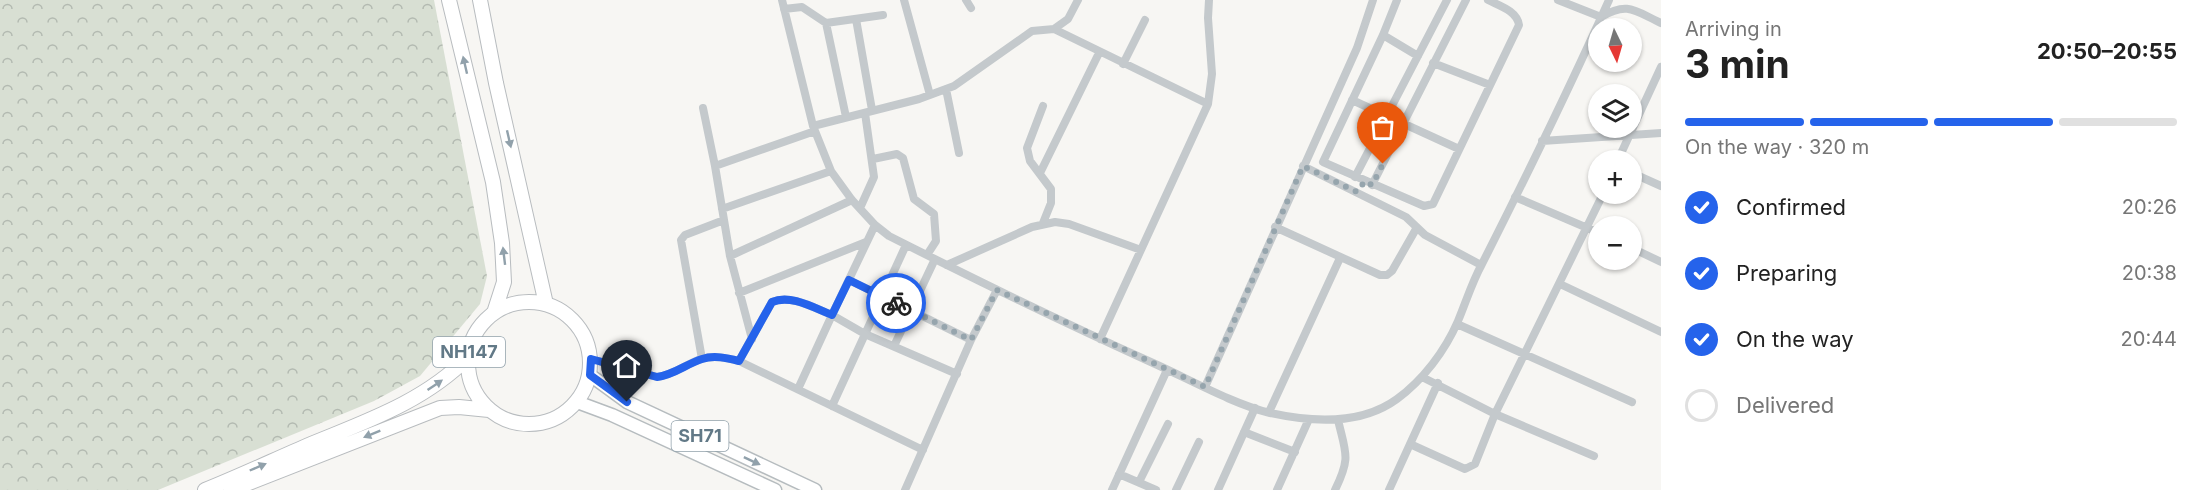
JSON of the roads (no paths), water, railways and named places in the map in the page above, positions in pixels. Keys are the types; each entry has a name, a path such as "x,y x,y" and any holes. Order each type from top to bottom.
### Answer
{"highway":[{"name":"NH147","path":"449,0 493,182 502,243 504,282 494,313"},
{"path":"480,0 496,83 546,304"},
{"name":"NH147","path":"516,303 546,304 568,315 578,326 586,340 591,359 590,375 577,402 564,414 550,421 532,424 514,423 489,410 473,388 468,373 468,357 474,335 494,313 516,303"},
{"name":"NH147","path":"205,490 393,410 452,374 468,357"},
{"name":"NH147","path":"231,490 440,408 489,410"}],"main road":[{"name":"SH71","path":"590,375 627,402 815,490"},
{"name":"SH71","path":"577,402 612,415 775,490"}],"street":[{"path":"904,0 930,95"},
{"path":"966,0 971,8"},
{"path":"715,166 846,117 930,95 954,86 1032,31 1054,29 1068,19 1078,0"},
{"path":"1100,339 1208,104 1212,74 1209,0"},
{"path":"1205,387 1357,48 1372,0"},
{"path":"1397,0 1383,35 1323,162 1424,206 1433,204 1519,25 1518,18 1514,14 1488,0"},
{"path":"1355,177 1447,0"},
{"path":"1357,192 1368,183 1404,123 1466,0"},
{"path":"1558,0 1601,17"},
{"path":"883,15 826,23 802,7 783,4 814,128 831,171 852,200 875,225 889,236 997,290 1205,387 1269,412 1309,419 1338,420 1366,415 1395,400 1422,377 1441,352 1457,324 1481,265 1609,0"},
{"path":"1601,17 1616,8 1628,8 1661,23"},
{"path":"856,19 869,111 873,159 873,183 860,208"},
{"path":"1123,64 1145,20"},
{"path":"826,23 846,117"},
{"path":"1054,29 1208,104"},
{"path":"1383,35 1418,56"},
{"path":"1040,173 1099,52"},
{"path":"1433,63 1490,85"},
{"path":"1642,109 1661,67"},
{"path":"946,89 959,153"},
{"path":"1352,100 1460,148"},
{"path":"1043,106 1027,148 1030,161 1051,189 1052,195 1043,223"},
{"path":"703,108 730,256 752,339"},
{"path":"1642,134 1661,133"},
{"path":"1542,141 1588,138"},
{"path":"873,159 897,154 903,158 914,199 932,212 934,217 936,241 911,311 894,346"},
{"path":"1303,166 1406,217 1416,229 1481,265"},
{"path":"722,209 831,171"},
{"path":"1642,177 1661,186"},
{"path":"1410,444 1465,469 1475,464 1495,414 1588,228 1515,196"},
{"path":"730,256 852,200"},
{"path":"702,359 681,240 685,235 724,220"},
{"path":"947,265 1043,223 1055,222 1069,224 1141,250"},
{"path":"798,389 875,225"},
{"path":"1275,227 1380,275 1387,275 1392,271 1416,229"},
{"path":"739,293 866,242"},
{"path":"832,406 906,245"},
{"path":"1642,253 1661,262"},
{"path":"1269,412 1340,258"},
{"path":"849,280 971,340"},
{"path":"1560,284 1661,332"},
{"path":"905,490 971,340 997,290"},
{"path":"739,361 772,302 780,298 792,300 832,315 865,334 957,374"},
{"path":"1457,324 1632,402"},
{"path":"591,359 657,377 668,376 702,359 721,357 739,361 923,450"},
{"path":"1112,490 1167,370"},
{"path":"1422,377 1438,383 1495,414 1594,456"},
{"path":"1389,490 1438,383"},
{"path":"1218,490 1255,408"},
{"path":"1277,490 1309,419"},
{"path":"1335,490 1347,464 1338,420"},
{"path":"1139,482 1168,424"},
{"path":"1244,432 1295,452"},
{"path":"1176,490 1199,442"},
{"path":"1119,474 1156,490"}]}
